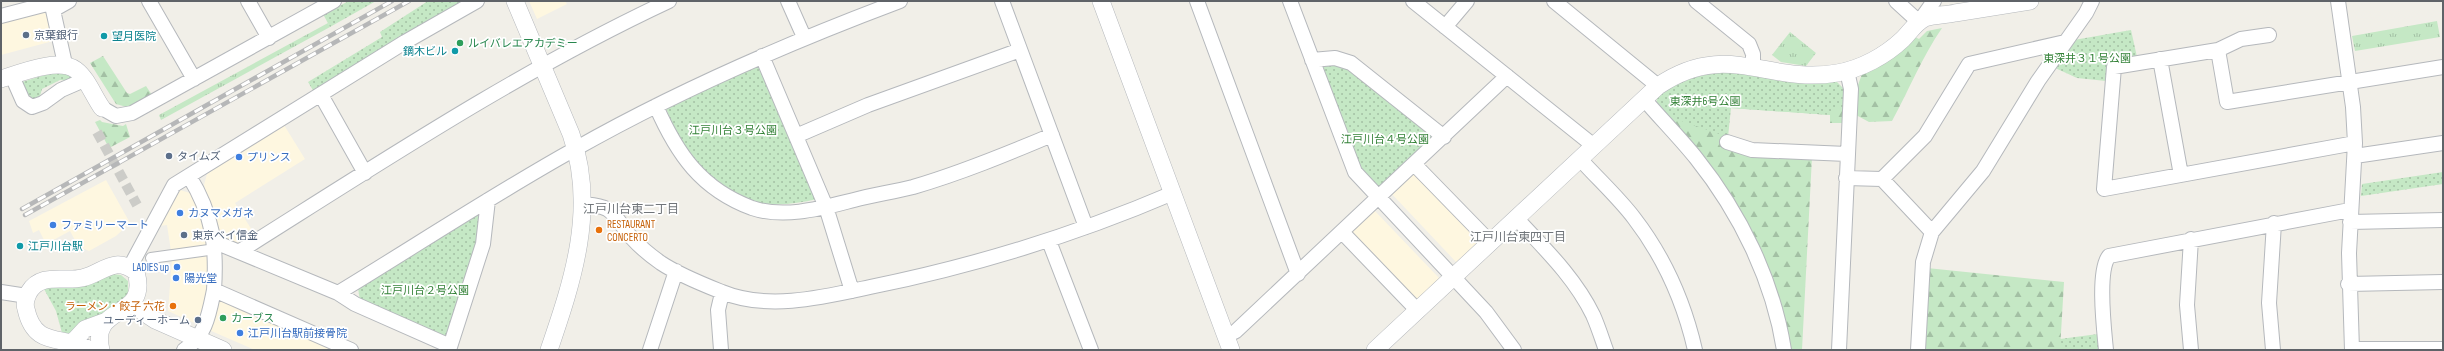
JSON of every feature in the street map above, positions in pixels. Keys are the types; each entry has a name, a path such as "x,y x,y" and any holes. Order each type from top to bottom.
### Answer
{"street":[{"path":"1,16 69,1"},
{"path":"149,1 194,79"},
{"path":"248,1 269,38"},
{"path":"84,80 61,90 43,104 32,107 23,101 6,77 54,64 65,64 75,69 84,80 102,108 108,113 124,116 269,38 318,5 334,1"},
{"path":"130,268 174,185 405,42 477,1"},
{"path":"515,1 543,65 576,148 582,204 580,246 574,276 549,350"},
{"path":"240,251 543,65 616,26 669,1"},
{"path":"788,1 804,37"},
{"path":"338,293 488,200 576,148 656,106 804,37 900,1"},
{"path":"1002,1 1086,227"},
{"path":"1101,1 1228,343"},
{"path":"1197,1 1298,274"},
{"path":"1290,1 1355,172 1496,324 1514,350"},
{"path":"1413,1 1594,146"},
{"path":"1445,27 1467,1"},
{"path":"1554,1 1658,86"},
{"path":"1696,1 1749,44 1753,54 1753,67"},
{"path":"1896,1 1919,22"},
{"path":"1375,350 1658,86 1680,72 1707,64 1727,63 1812,75 1846,71 1867,63 1890,50 1919,22 1934,1"},
{"path":"1919,22 1929,17 2030,1"},
{"path":"1918,350 1923,262 1932,232 1983,171 2038,81 2092,1"},
{"path":"2338,1 2350,81 2355,150 2350,216 2348,284 2352,350 2443,349"},
{"path":"52,5 65,64"},
{"path":"2269,35 2241,39 2218,50 2114,67 2104,189 2181,175 2355,150 2443,143"},
{"path":"1882,179 1925,136 1969,64 2065,42"},
{"path":"796,136 868,105 1020,50"},
{"path":"2218,50 2227,102 2443,67"},
{"path":"762,56 826,207 852,291"},
{"path":"1312,60 1335,58 1351,63 1444,136"},
{"path":"2160,59 2181,175"},
{"path":"1838,350 1851,89 1846,71"},
{"path":"1228,343 1236,331 1506,76"},
{"path":"321,95 365,173"},
{"path":"1644,99 1696,157 1727,202 1744,231 1767,285 1784,350"},
{"path":"656,106 671,137 688,165 719,192 753,208 776,213 826,207 947,176 1052,135"},
{"path":"1728,142 1752,150 1847,154"},
{"path":"1580,159 1633,217 1664,265 1682,306 1695,350"},
{"path":"1414,164 1491,243"},
{"path":"184,350 199,339 207,321 214,290 215,245 200,194 189,176"},
{"path":"1846,178 1882,179 1932,232"},
{"path":"582,204 596,205 608,210 633,239 662,264 722,293 742,298 788,301 816,298 945,271 1049,241 1173,194"},
{"path":"151,258 215,245 240,251 338,293 355,304 449,348 483,244 488,200"},
{"path":"2106,350 2102,305 2106,260 2113,254 2274,224 2350,216 2443,220"},
{"path":"1517,219 1566,272 1593,316 1606,350"},
{"path":"2273,350 2269,303 2274,224"},
{"path":"1342,232 1418,311"},
{"path":"2191,239 2187,305 2191,350"},
{"path":"1049,241 1090,350"},
{"path":"72,342 85,329 104,322 131,304 138,296 139,281 136,272 130,268 115,265 84,278 44,280 35,284 27,296 26,309 31,323 38,333 45,338 72,342 90,350"},
{"path":"650,350 676,271"},
{"path":"2348,284 2443,282"},
{"path":"214,290 351,350"},
{"path":"1,292 27,296"},
{"path":"721,350 718,310 722,293"},
{"path":"131,304 155,320 223,350"},
{"path":"101,350 100,331 104,322"}],"shaded area":[{"path":"529,1 565,1 567,4 537,19"},
{"name":"京葉銀行","path":"41,10 46,14 53,41 1,55 1,21"},
{"path":"284,125 305,159 235,203 255,235 238,243 220,235 204,185 207,174"},
{"path":"1411,173 1417,173 1478,237 1478,242 1457,263 1390,192"},
{"path":"106,180 130,223 116,236 89,251 78,246 70,231 46,244 39,230 33,233 29,221"},
{"path":"180,190 193,194 201,212 209,246 171,251 167,225 160,226"},
{"path":"1373,209 1440,279 1419,299 1412,299 1352,235 1352,228"},
{"path":"210,255 211,277 201,326 168,311 172,259"},
{"path":"222,297 342,350 255,350 209,330 217,300"}],"green space":[{"path":"349,1 376,1 330,27 323,14"},
{"path":"428,1 463,1 398,38 314,92 308,82 382,37 380,32"},
{"path":"2437,21 2440,37 2355,51 2352,36"},
{"path":"328,23 330,27 161,120 159,115"},
{"path":"1942,28 1922,62 1892,121 1869,122 1856,115 1858,85 1862,74 1915,37 1919,39 1927,31"},
{"name":"東深井３１号公園","path":"2131,30 2137,57 2108,62 2106,81 2077,78 2053,67 2074,40"},
{"path":"1790,32 1816,53 1806,66 1781,62 1772,55"},
{"path":"103,56 127,93 130,94 146,86 152,95 130,108 116,104 90,63"},
{"name":"江戸川台４号公園","path":"1325,63 1343,64 1433,133 1433,140 1384,187 1377,187 1358,165 1323,68"},
{"name":"江戸川台３号公園","path":"760,65 817,199 805,202 768,204 744,198 721,185 700,167 680,144 675,133 665,106"},
{"name":"東深井6号公園","path":"1728,71 1819,83 1836,81 1844,89 1843,108 1831,107 1831,115 1731,108 1728,137 1664,115 1656,107 1657,98 1673,86 1699,76"},
{"path":"55,72 62,72 72,77 71,81 60,80 42,89 39,99 35,101 28,96 22,82"},
{"path":"1827,83 1844,89 1842,123 1830,123 1830,115 1730,108 1727,142 1812,157 1802,350 1789,350 1760,255 1656,107"},
{"path":"100,120 102,122 123,126 126,124 130,137 109,148 95,122"},
{"path":"2443,172 2443,184 2361,196 2362,184"},
{"name":"江戸川台２号公園","path":"476,214 483,217 482,229 449,335 443,339 360,301 358,288"},
{"path":"1927,268 2064,282 2060,350 1924,350"},
{"path":"112,274 121,275 128,281 128,293 124,299 71,335 62,333 56,311 44,289"},
{"path":"2098,334 2099,350 2060,350 2060,339"}],"tunnel":[{"path":"97,132 137,205"}],"railway":[{"path":"22,209 392,1"},
{"path":"25,215 409,1"}],"place":[{"name":"京葉銀行","path":"26,35"},
{"name":"望月医院","path":"104,36"},
{"name":"ルイバレエアカデミー","path":"460,43"},
{"name":"鏑木ビル","path":"455,51"},
{"name":"タイムズ","path":"169,156"},
{"name":"プリンス","path":"239,157"},
{"name":"カヌマメガネ","path":"180,213"},
{"name":"ファミリーマート","path":"53,225"},
{"name":"RESTAURANT CONCERTO","path":"599,230"},
{"name":"東京ベイ信金","path":"184,235"},
{"name":"江戸川台駅","path":"20,246"},
{"name":"LADIES up","path":"177,267"},
{"name":"陽光堂","path":"176,278"},
{"name":"ラーメン・餃子 六花","path":"173,306"},
{"name":"カーブス","path":"223,318"},
{"name":"ユーディーホーム","path":"198,320"},
{"name":"江戸川台駅前接骨院","path":"240,333"}],"district":[{"name":"江戸川台東二丁目","path":"631,209"},
{"name":"江戸川台東四丁目","path":"1518,237"}]}
